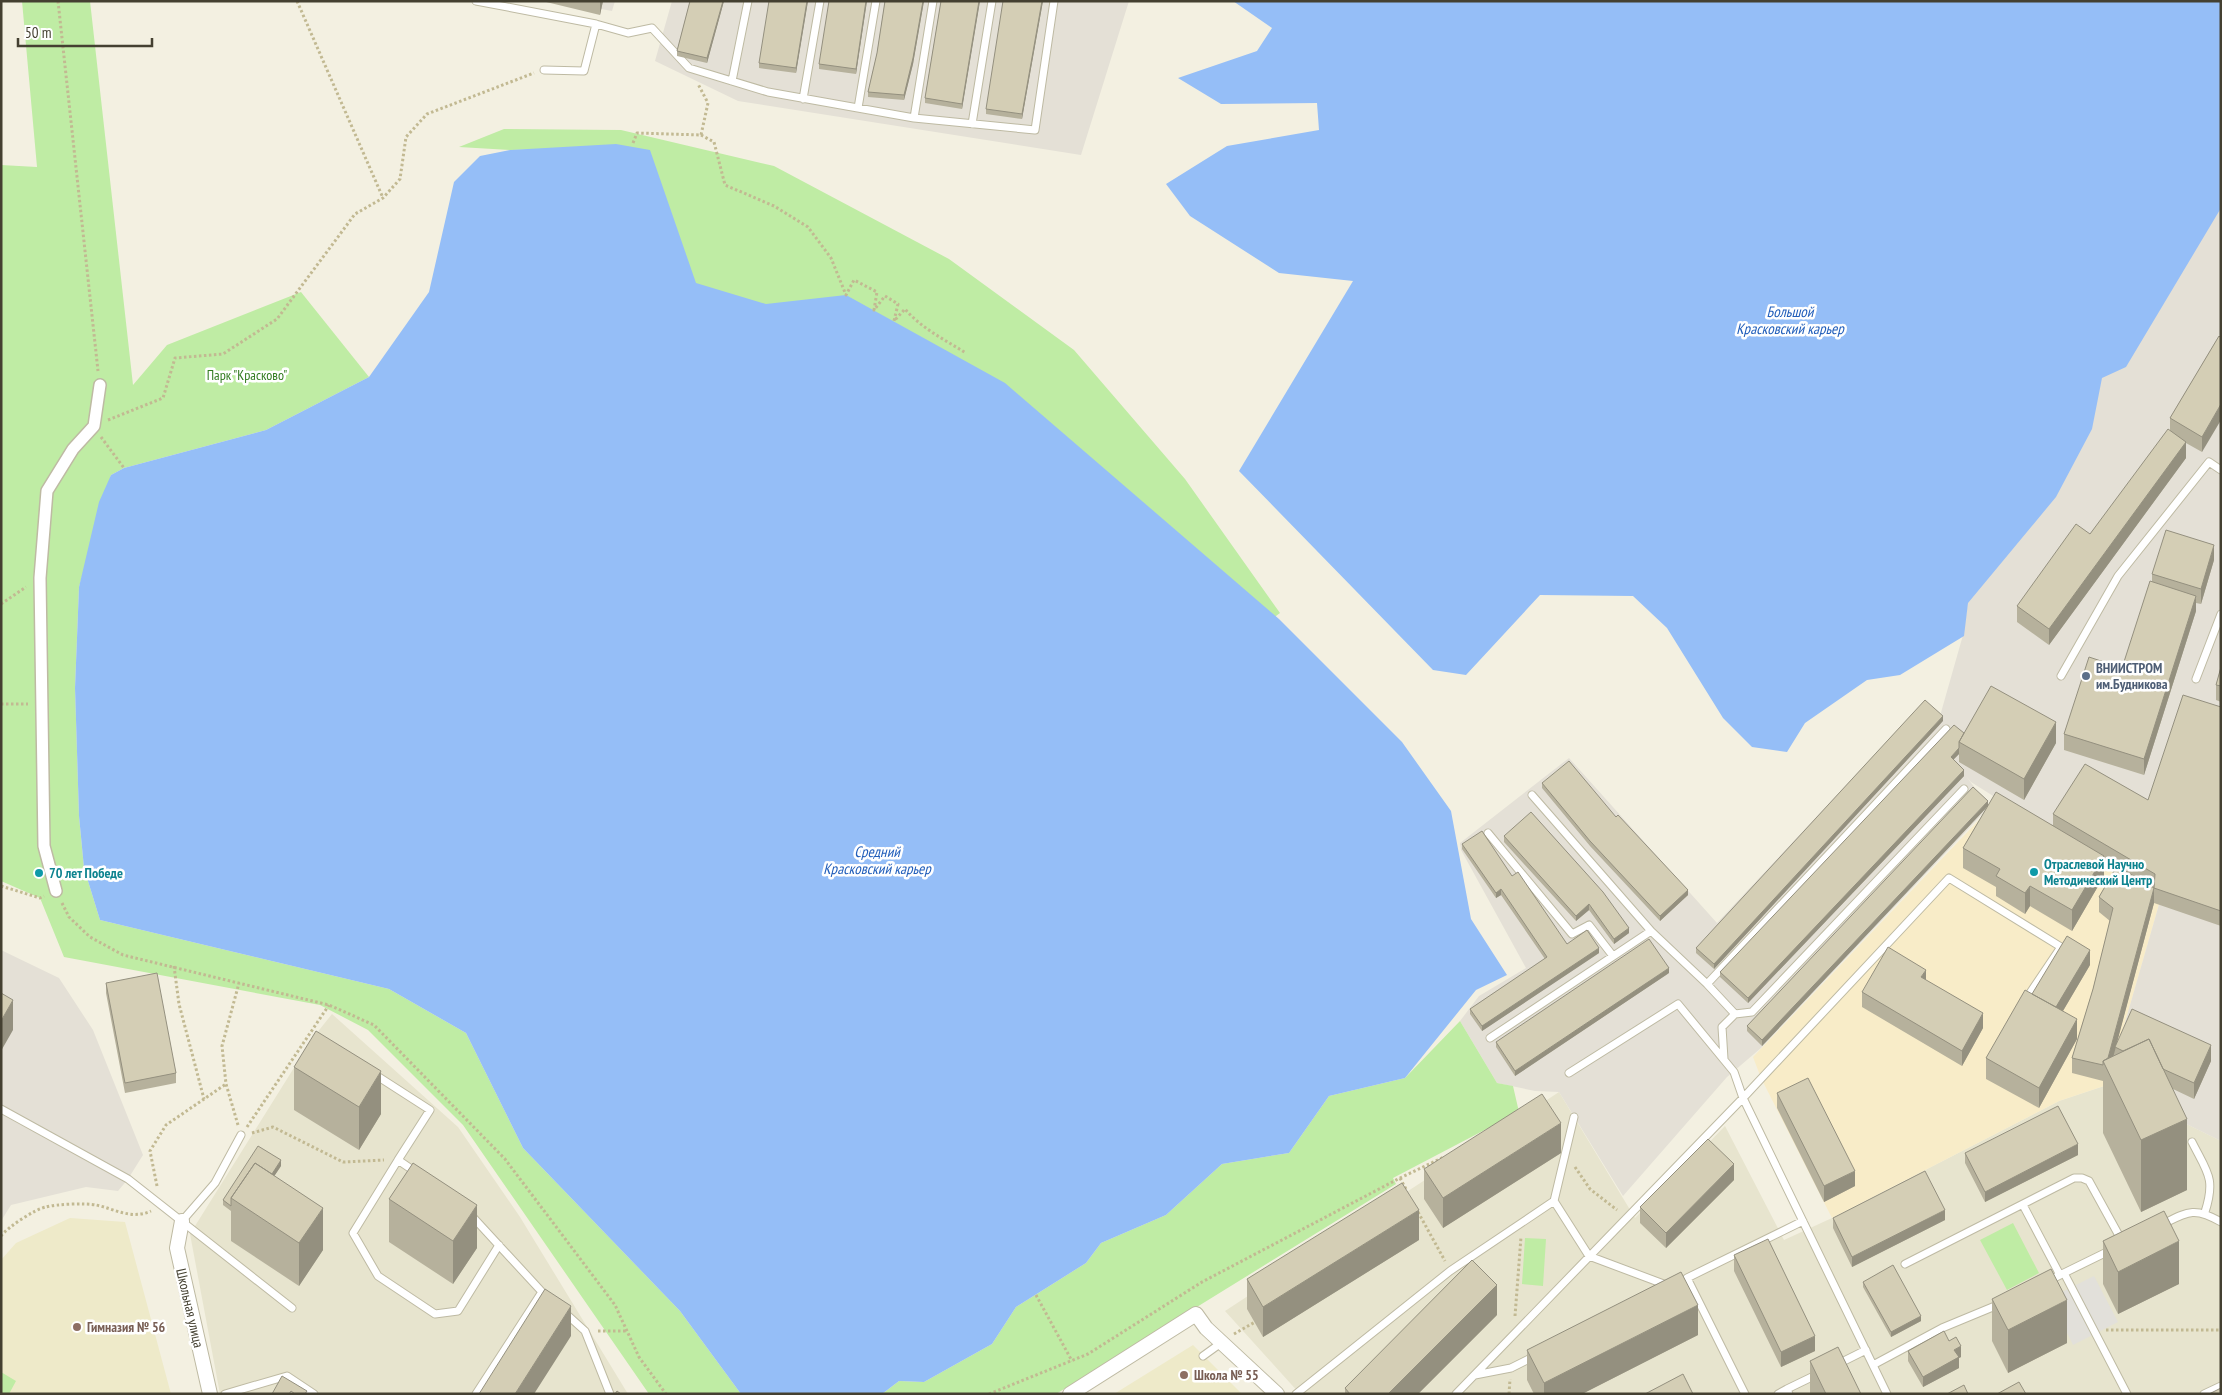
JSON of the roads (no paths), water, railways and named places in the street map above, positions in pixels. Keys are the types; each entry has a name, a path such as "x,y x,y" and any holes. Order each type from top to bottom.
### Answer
{"street":[{"path":"56,891 44,846 40,578 47,491 73,449 94,426 100,385"},
{"name":"Школьная улица","path":"182,1221 177,1248 210,1394"},
{"path":"1070,1394 1196,1314 1206,1328 1225,1340 1277,1394"}],"lane":[{"path":"476,1 596,24 628,33 652,28 689,68 768,92 914,118 1036,130 1054,1"},
{"path":"732,81 748,1"},
{"path":"803,98 820,1"},
{"path":"858,108 876,1"},
{"path":"914,118 933,1"},
{"path":"972,124 992,1"},
{"path":"544,70 584,70 596,24"},
{"path":"2061,676 2118,576 2209,462 2221,470"},
{"path":"2196,679 2221,614"},
{"path":"1707,984 1946,729"},
{"path":"1724,1060 1722,1027 1735,1014 1752,1012 1964,789"},
{"path":"1532,794 1651,931 1707,984 1735,1014"},
{"path":"1488,833 1572,934 1589,925 1613,956"},
{"path":"1456,1394 1743,1098 1948,878 2061,946 2023,1004"},
{"path":"1490,1038 1651,931"},
{"path":"1569,1073 1678,1004 1734,1072 1743,1098 1887,1394"},
{"path":"365,1068 430,1110 352,1233 378,1276 435,1314 458,1311 498,1245"},
{"path":"1,1109 128,1179 292,1308"},
{"path":"1296,1394 1450,1271 1554,1201 1574,1117"},
{"path":"182,1221 215,1184 242,1135"},
{"path":"2192,1142 2210,1178 2210,1198 2205,1212"},
{"path":"398,1160 422,1177"},
{"path":"1905,1264 2074,1178 2082,1178 2089,1181 2123,1244"},
{"path":"1554,1201 1589,1256 1669,1286 1660,1290"},
{"path":"2023,1205 2094,1330 2127,1394"},
{"path":"463,1206 549,1299"},
{"path":"2155,1228 2187,1212 2205,1212 2221,1222"},
{"path":"1745,1394 1687,1278 1803,1221"},
{"path":"2043,1283 2131,1240"},
{"path":"476,1394 542,1292"},
{"path":"1873,1365 1942,1328 2008,1300"},
{"path":"556,1305 585,1331 610,1394"},
{"path":"1203,1356 1225,1340"},
{"path":"1476,1375 1511,1368 1546,1350"},
{"path":"1831,1368 1866,1350"},
{"path":"1778,1394 1788,1392 1822,1372"},
{"path":"225,1394 287,1376 314,1394"},
{"path":"2204,1394 2221,1386"}],"water":[{"name":"Большой Красковский карьер","path":"1233,1 2221,1 2221,208 2126,367 2102,378 2092,429 2056,497 1968,603 1964,636 1900,675 1867,680 1805,723 1787,752 1752,747 1723,718 1667,628 1633,596 1540,595 1466,675 1433,670 1239,471 1353,281 1279,273 1190,216 1166,184 1227,146 1319,130 1317,103 1221,104 1178,78 1257,51 1272,28"},
{"name":"Средний Красковский карьер","path":"616,144 650,150 696,283 766,304 846,295 1005,383 1279,619 1402,742 1451,811 1471,919 1507,975 1476,990 1405,1078 1329,1096 1289,1153 1222,1164 1166,1215 1101,1243 1086,1263 1016,1307 992,1344 924,1382 899,1381 882,1394 741,1394 680,1311 523,1148 466,1033 389,989 100,920 84,868 79,816 75,688 79,587 99,502 111,475 124,468 266,430 369,377 429,292 454,182 480,156 510,150"}],"place":[{"name":"ВНИИСТРОМ им.Будникова","path":"2086,676"},
{"name":"Отраслевой Научно Методический Центр","path":"2034,872"},
{"name":"70 лет Победе","path":"39,873"},
{"name":"Гимназия № 56","path":"77,1327"},
{"name":"Школа № 55","path":"1184,1375"}],"park label":[{"name":"Парк \"Красково\"","path":"247,375"}]}
